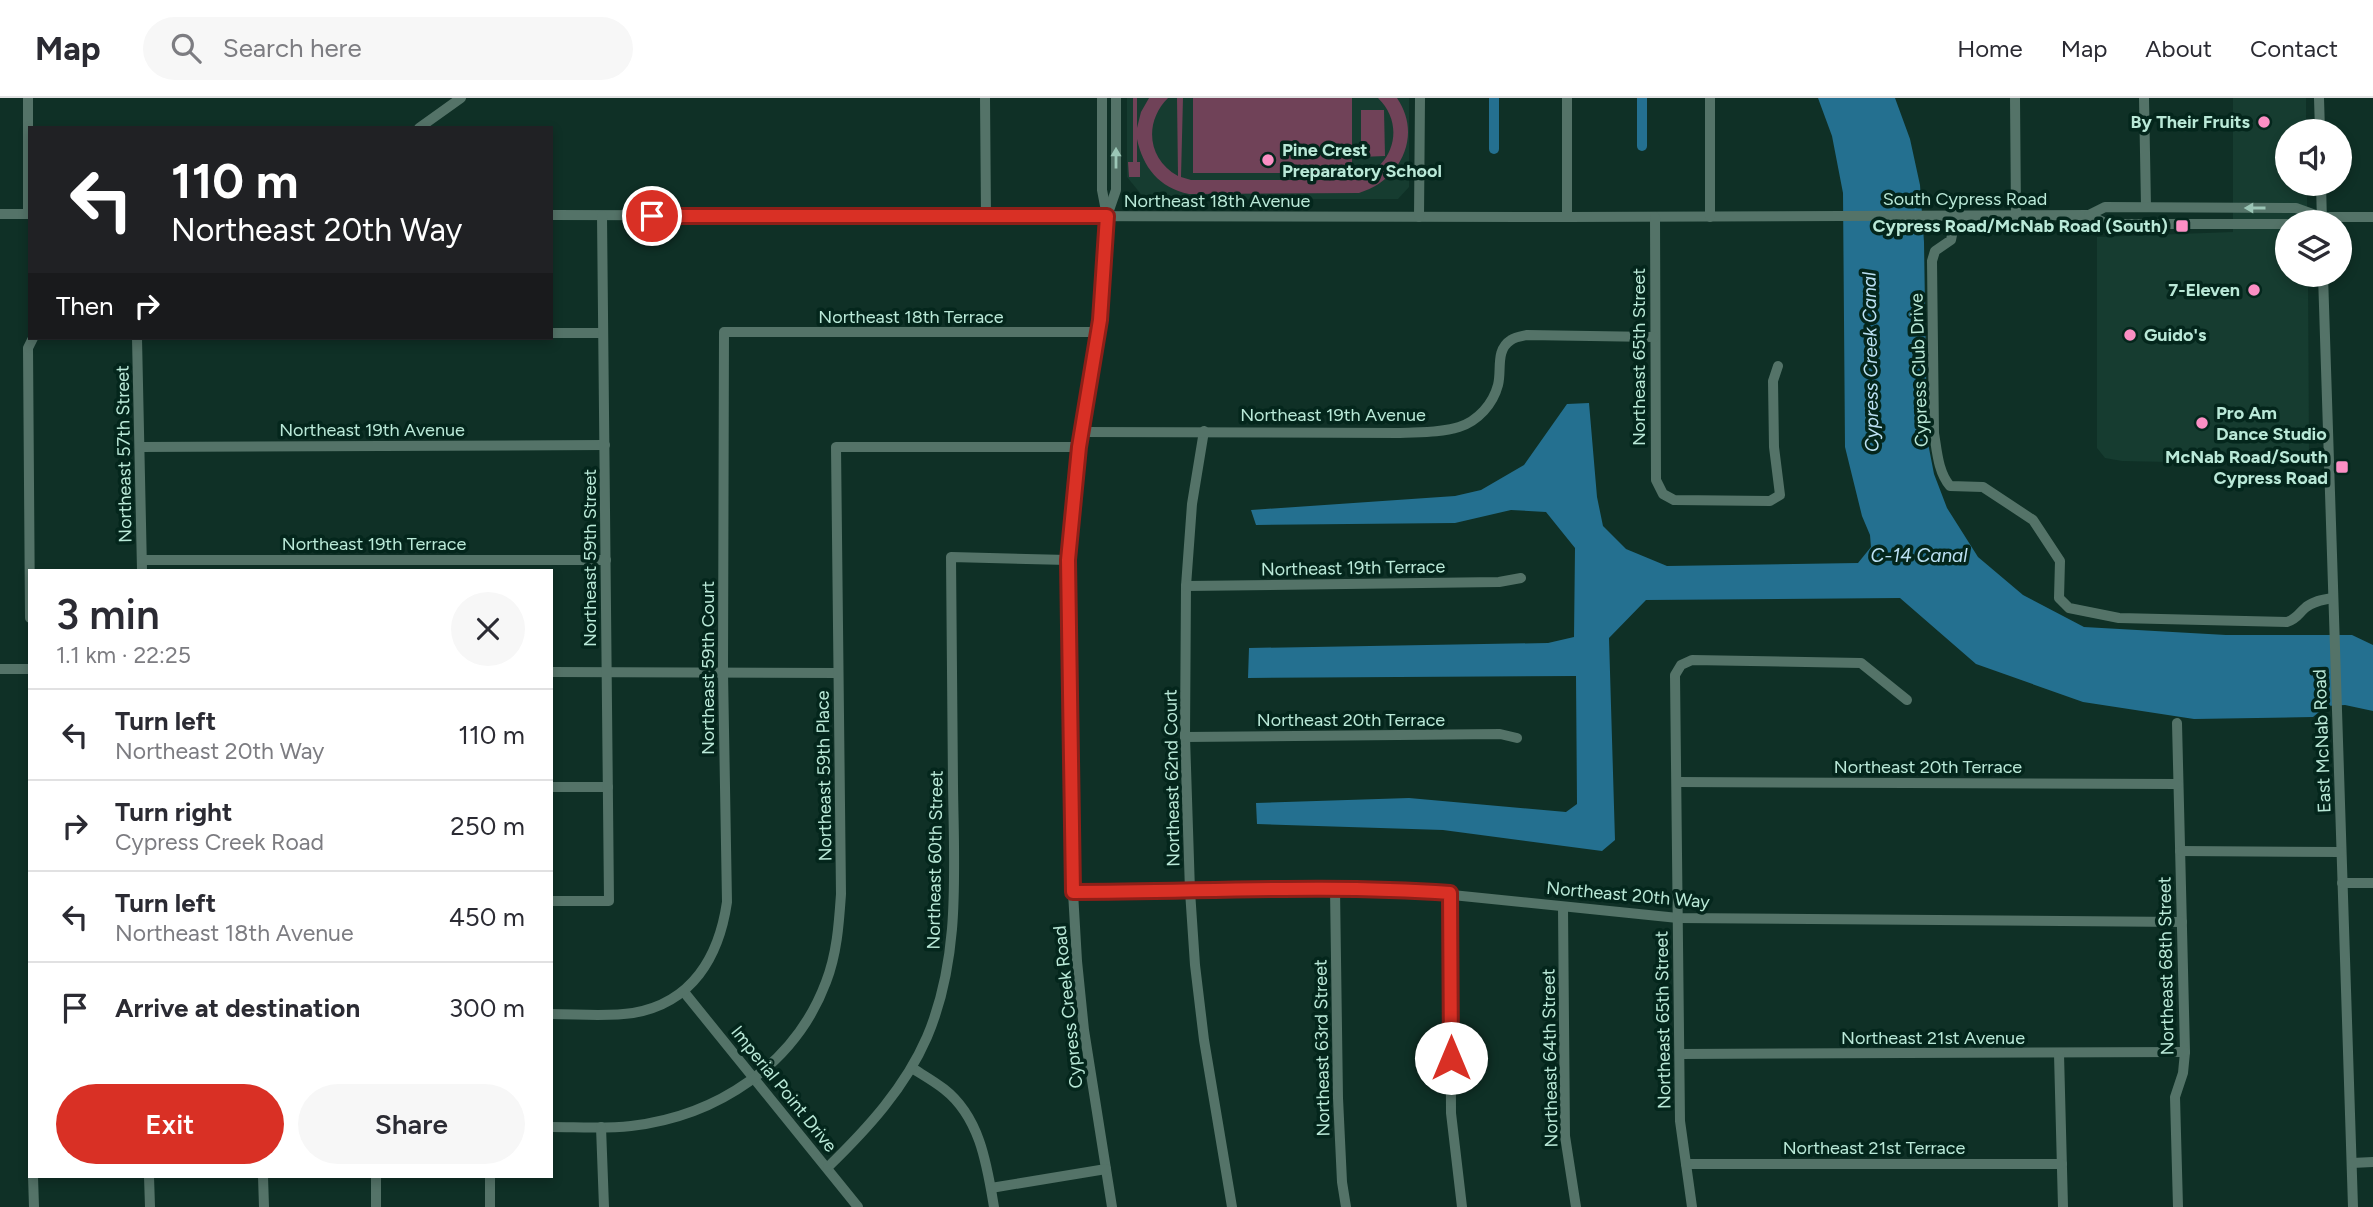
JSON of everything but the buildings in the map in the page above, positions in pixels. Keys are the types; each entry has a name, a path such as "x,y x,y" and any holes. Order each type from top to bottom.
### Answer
{"street":[{"path":"29,98 29,126"},
{"path":"422,126 461,98"},
{"path":"985,98 986,216"},
{"name":"Cypress Creek Road","path":"1102,98 1102,190 1107,216 1104,275 1098,332 1079,447 1068,560 1073,892 1077,961 1084,1030 1112,1207"},
{"name":"Cypress Creek Road","path":"1107,216 1116,190 1116,98"},
{"path":"1419,217 1420,98"},
{"path":"1567,98 1567,218"},
{"path":"1710,98 1710,217"},
{"path":"2015,98 2017,215"},
{"path":"2144,98 2146,208"},
{"path":"2319,98 2320,119"},
{"name":"South Cypress Road","path":"1840,215 2089,215 2105,207 2300,210"},
{"path":"0,214 28,214"},
{"name":"Northeast 18th Avenue","path":"553,215 1567,218 1840,215"},
{"name":"Cypress Club Drive","path":"1956,215 1951,240 1935,251 1932,261 1934,433 1944,480 1950,486 1983,487 2033,520 2060,561 2059,598 2069,608 2119,618 2287,622 2295,619 2303,608 2313,602 2332,598"},
{"name":"South Cypress Road","path":"2089,215 2106,224 2275,224"},
{"name":"Northeast 59th Street","path":"553,901 609,901 602,216"},
{"name":"Northeast 65th Street","path":"1655,217 1656,480 1663,494 1674,500 1770,501 1780,495 1774,447 1773,382 1778,366"},
{"name":"South Cypress Road","path":"2352,218 2373,217"},
{"name":"East McNab Road","path":"2323,287 2353,1207"},
{"name":"Northeast 18th Terrace","path":"724,332 1098,332"},
{"name":"Northeast 59th Court","path":"684,992 706,965 723,931 727,902 723,673 724,332"},
{"path":"553,333 602,333"},
{"name":"Northeast 19th Avenue","path":"1081,432 1443,431 1474,419 1492,400 1499,383 1500,360 1504,348 1511,340 1527,335 1654,337"},
{"path":"30,569 28,348 32,340"},
{"name":"Northeast 57th Street","path":"137,340 142,565"},
{"name":"Northeast 62nd Court","path":"1204,431 1192,503 1186,586 1185,737 1190,891 1195,965 1232,1207"},
{"name":"Northeast 19th Avenue","path":"140,447 605,445"},
{"name":"Northeast 59th Place","path":"553,1127 629,1127 664,1121 726,1097 754,1079 786,1048 809,1017 826,982 837,940 841,894 836,447 1079,447"},
{"name":"Northeast 60th Street","path":"828,1167 872,1121 912,1068 937,1008 947,972 954,901 951,557 1068,560"},
{"name":"Northeast 19th Terrace","path":"142,565 606,560"},
{"name":"Northeast 19th Terrace","path":"1186,586 1499,582 1521,578"},
{"name":"Northeast 65th Street","path":"1692,1207 1680,1121 1675,675 1681,665 1692,660 1861,663 1907,699"},
{"path":"0,668 28,669"},
{"path":"553,672 838,673"},
{"name":"Northeast 68th Street","path":"2177,723 2185,1052 2183,1073 2175,1097 2178,1207"},
{"name":"Northeast 20th Terrace","path":"1185,737 1500,734 1517,738"},
{"name":"Northeast 20th Terrace","path":"1677,782 2178,784"},
{"path":"553,787 608,788"},
{"path":"2180,851 2341,852"},
{"path":"2342,883 2373,883"},
{"name":"Northeast 20th Way","path":"1073,892 1261,888 1450,893 1563,908 1678,919 2182,922"},
{"name":"Northeast 63rd Street","path":"1335,889 1339,1110 1342,1182 1346,1207"},
{"path":"1450,893 1451,1113 1462,1207"},
{"name":"Northeast 64th Street","path":"1563,908 1565,1136 1576,1207"},
{"path":"553,1014 633,1013 659,1005 684,992"},
{"name":"Imperial Point Drive","path":"684,992 858,1207"},
{"name":"Northeast 21st Avenue","path":"1680,1054 2185,1052"},
{"path":"2059,1054 2063,1207"},
{"path":"912,1068 944,1088 967,1114 979,1137 994,1207"},
{"path":"601,1127 604,1207"},
{"path":"2352,1163 2373,1162"},
{"name":"Northeast 21st Terrace","path":"1686,1164 2062,1164"},
{"path":"990,1188 1106,1169"},
{"path":"33,1178 34,1207"},
{"path":"149,1178 149,1207"},
{"path":"263,1178 264,1207"},
{"path":"376,1178 376,1207"},
{"path":"490,1178 490,1207"}],"shaded area":[{"name":"Pine Crest Preparatory School","path":"1127,98 1409,98 1409,187 1398,199 1145,199 1127,177"},
{"path":"1133,98 1137,98 1137,128 1141,112 1149,98 1168,98 1155,118 1152,140 1160,160 1178,176 1177,98 1183,98 1181,177 1191,180 1349,180 1363,176 1384,160 1391,148 1392,123 1378,98 1397,98 1405,113 1407,142 1396,168 1373,187 1359,193 1189,194 1169,187 1154,175 1143,159 1137,139 1140,177 1129,177 1128,162 1133,162"},
{"path":"1193,98 1352,98 1352,173 1193,173"},
{"path":"2233,98 2306,98 2306,119 2275,119 2275,196 2307,196 2307,210 2275,210 2275,287 2308,287 2309,453 2262,464 2122,461 2105,458 2097,448 2097,237 2233,232"},
{"path":"1361,110 1384,110 1385,156 1361,157"}],"water":[{"name":"C-14 Canal","path":"1818,98 1895,98 1910,139 1920,185 1924,242 1927,438 1934,474 1947,508 1978,557 2023,595 2084,627 2226,635 2352,635 2373,645 2373,711 2345,705 2326,706 2313,717 2194,719 2083,702 1976,664 1900,598 1646,600 1609,638 1615,840 1602,851 1443,830 1257,824 1256,803 1409,798 1566,812 1577,804 1576,676 1248,678 1249,648 1548,643 1574,637 1575,548 1546,512 1511,510 1455,523 1256,525 1251,510 1455,496 1481,490 1524,465 1567,404 1589,403 1597,497 1603,526 1626,549 1667,566 1858,563 1871,547 1845,447 1843,193 1832,136"}],"waterway":[{"path":"1494,98 1494,149"},
{"path":"1642,98 1642,146"}],"place":[{"name":"By Their Fruits","path":"2264,122"},
{"name":"Pine Crest Preparatory School","path":"1268,160"},
{"name":"Cypress Road/McNab Road (South)","path":"2182,226"},
{"name":"7-Eleven","path":"2254,290"},
{"name":"Guido's","path":"2130,335"},
{"name":"Pro Am Dance Studio","path":"2202,423"},
{"name":"McNab Road/South Cypress Road","path":"2342,467"}],"route":[{"path":"652,216 1107,216 1100,320 1079,447 1068,560 1073,892 1261,888 1450,893 1451,1058"}],"water label":[{"name":"Cypress Creek Canal","path":"1870,362"}]}
